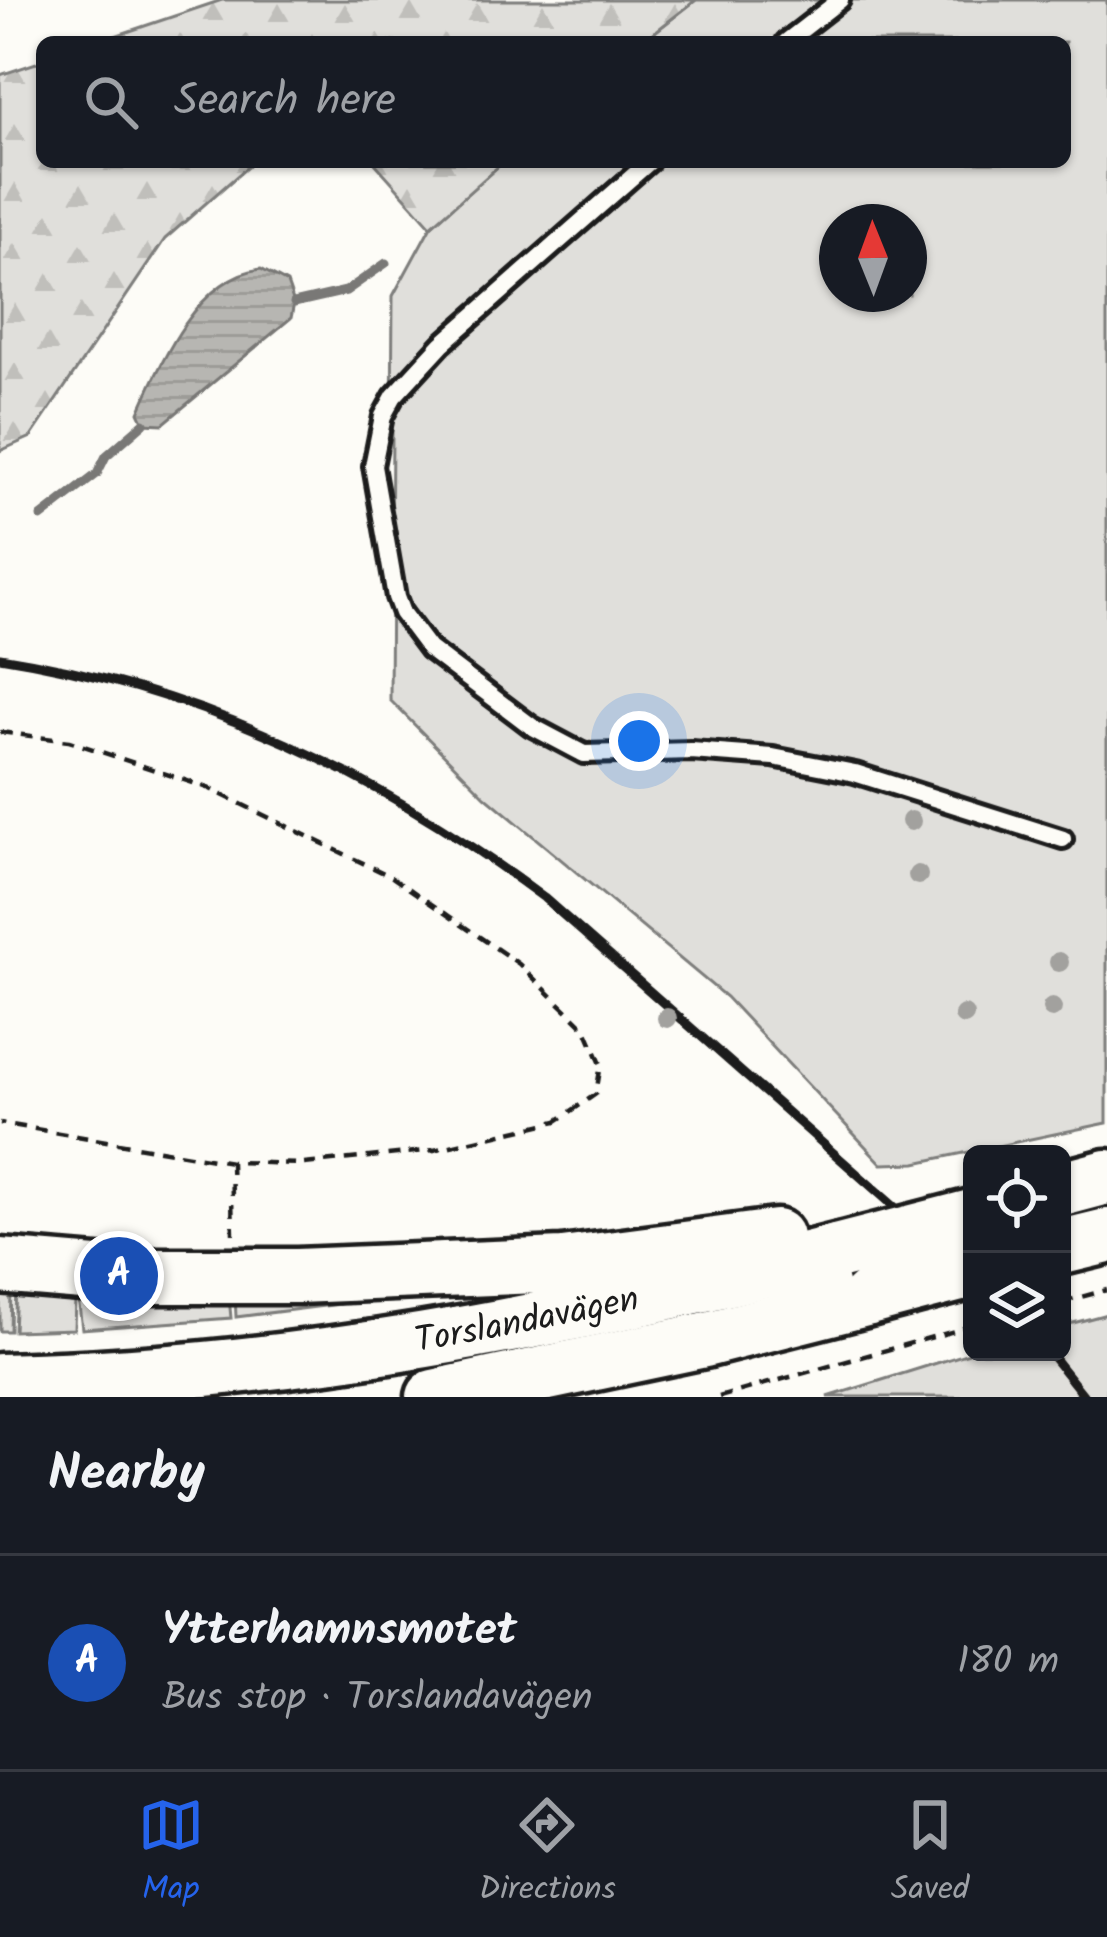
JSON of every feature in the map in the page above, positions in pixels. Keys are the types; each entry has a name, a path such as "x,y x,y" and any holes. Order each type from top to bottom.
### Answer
{"main road":[{"name":"Torslandavägen","path":"0,1381 240,1366 401,1346 585,1312 839,1241 963,1218"},
{"path":"0,1266 119,1276 233,1276 563,1265 839,1241"},
{"name":"Torslandavägen","path":"434,1397 704,1340 963,1273"},
{"path":"620,1397 691,1376 869,1298"}],"lane":[{"path":"794,36 840,0"},
{"path":"642,168 442,344 410,376 383,416 373,466 402,613 430,649 474,684 531,726 584,754 707,751 795,760 855,773 1063,839"}],"path":[{"path":"0,732 69,741 208,788 392,877 519,964 586,1029 601,1064 596,1094 557,1121 434,1150 304,1164 231,1162 0,1123"},
{"path":"231,1162 233,1276"},
{"path":"1071,1287 1092,1253"},
{"path":"718,1397 963,1328"}],"green space":[{"path":"222,0 696,0 650,36 115,36"},
{"path":"696,0 1107,0 1107,1123 1002,1145 963,1145 963,1153 916,1163 882,1164 726,997 485,796 390,700 393,296 431,226 496,168 1071,168 1071,36 650,36"},
{"path":"36,63 36,168 246,168 165,239 31,437 0,451 0,75"},
{"path":"379,168 496,168 431,226"},
{"path":"0,1283 229,1297 231,1318 82,1329 78,1298 74,1329 14,1331 16,1290 11,1293 10,1331 0,1331"},
{"path":"235,1296 380,1299 236,1317"},
{"path":"1107,1314 1107,1397 828,1397 963,1355 963,1361 1071,1361 1071,1324"}],"shaded area":[{"path":"261,269 287,283 294,303 291,318 163,424 144,423 139,412 185,324 219,287"}],"waterway":[{"path":"294,303 346,291 386,263"},
{"path":"41,517 97,474 106,456 144,423"}],"railway":[{"path":"0,657 148,691 218,715 287,744 419,813 544,898 963,1267"},
{"path":"1056,1361 1085,1397"}],"place":[{"name":"Ytterhamnsmotet","path":"119,1276"}]}
